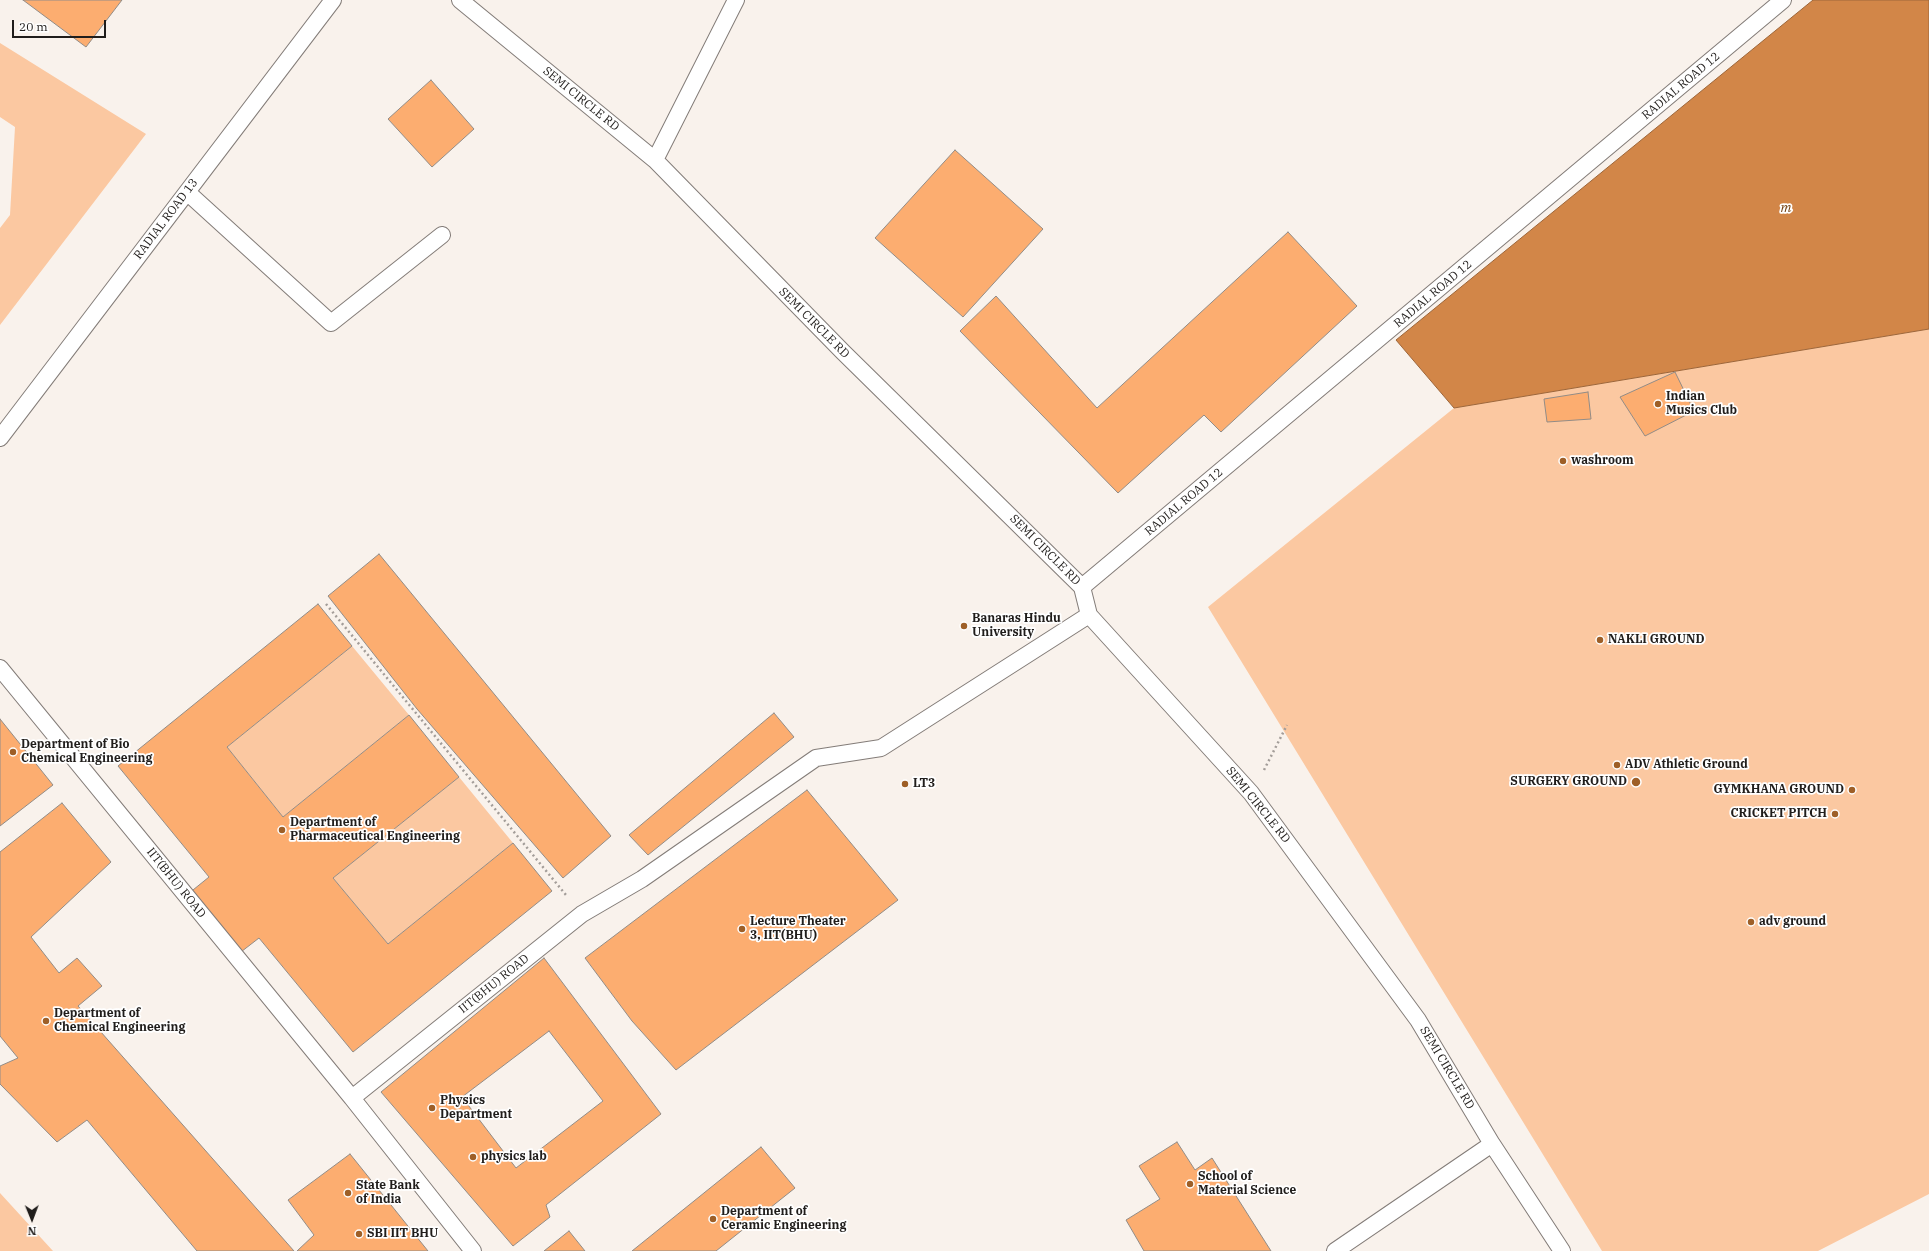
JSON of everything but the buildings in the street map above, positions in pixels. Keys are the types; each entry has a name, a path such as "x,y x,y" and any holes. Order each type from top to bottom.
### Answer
{"lane":[{"name":"RADIAL ROAD 13","path":"0,438 333,0"},
{"name":"SEMI CIRCLE RD","path":"460,0 655,160 843,352 1082,587 1088,615 1251,793 1418,1020 1492,1144 1562,1251"},
{"path":"655,160 736,0"},
{"name":"RADIAL ROAD 12","path":"1082,587 1783,0"},
{"path":"187,192 331,323 442,235"},
{"name":"IIT(BHU) ROAD","path":"352,1098 582,914 642,879 816,758 881,748 1088,615"},
{"name":"IIT(BHU) ROAD","path":"0,668 352,1098 473,1251"},
{"path":"1335,1251 1492,1144"}],"path":[{"path":"326,604 582,914"},
{"path":"1251,793 1287,725"}],"shaded area":[{"path":"0,43 146,134 0,325 0,228 10,215 15,127 0,117"},
{"name":"ADV Athletic Ground","path":"1929,329 1929,1194 1818,1251 1602,1251 1208,607 1454,408"},
{"path":"352,646 409,715 283,817 227,747"},
{"path":"459,777 513,843 388,944 333,878"},
{"path":"0,1193 53,1251 0,1251"}],"water":[{"name":"m","path":"1813,0 1929,0 1929,329 1454,408 1396,340"}],"place":[{"name":"Indian Musics Club","path":"1658,404"},
{"name":"washroom","path":"1563,461"},
{"name":"Banaras Hindu University","path":"964,626"},
{"name":"NAKLI GROUND","path":"1600,640"},
{"name":"Department of Bio Chemical Engineering","path":"13,752"},
{"name":"ADV Athletic Ground","path":"1617,765"},
{"name":"SURGERY GROUND","path":"1636,782"},
{"name":"LT3","path":"905,784"},
{"name":"GYMKHANA GROUND","path":"1852,790"},
{"name":"CRICKET PITCH","path":"1835,814"},
{"name":"Department of Pharmaceutical Engineering","path":"282,830"},
{"name":"adv ground","path":"1751,922"},
{"name":"Lecture Theater 3, IIT(BHU)","path":"742,929"},
{"name":"Department of Chemical Engineering","path":"46,1021"},
{"name":"Physics Department","path":"432,1108"},
{"name":"physics lab","path":"473,1157"},
{"name":"School of Material Science","path":"1190,1184"},
{"name":"State Bank of India","path":"348,1193"},
{"name":"Department of Ceramic Engineering","path":"713,1219"},
{"name":"SBI IIT BHU","path":"359,1234"}]}
